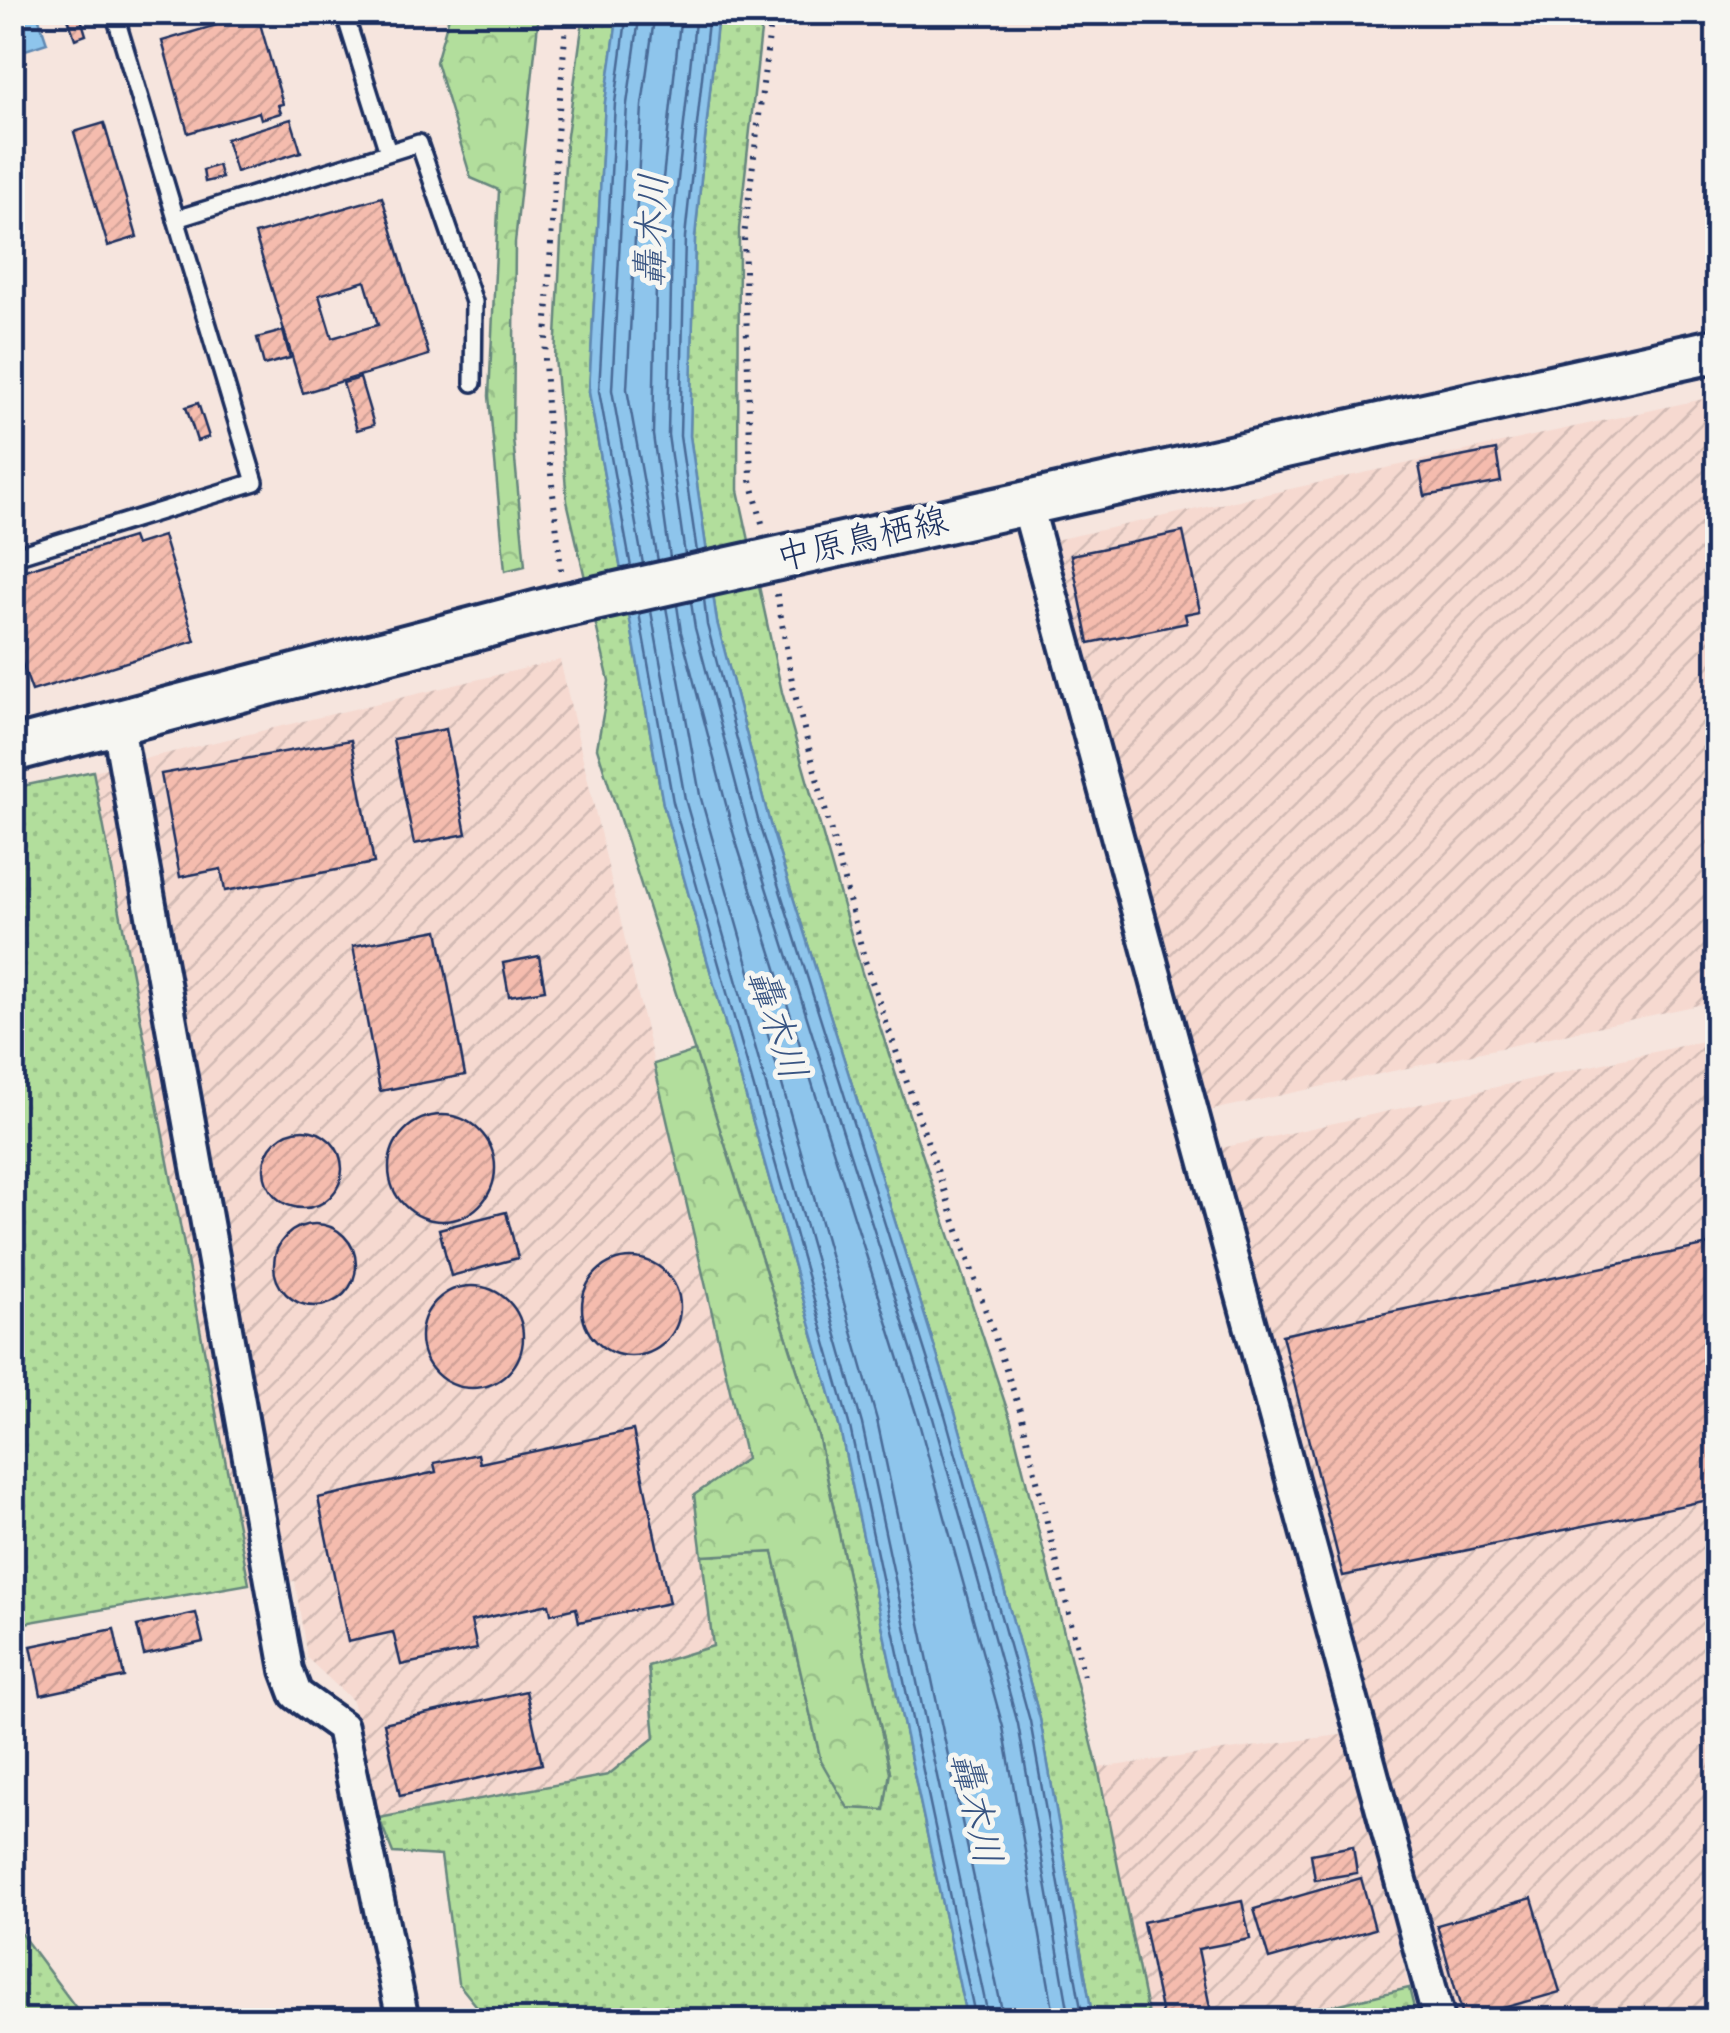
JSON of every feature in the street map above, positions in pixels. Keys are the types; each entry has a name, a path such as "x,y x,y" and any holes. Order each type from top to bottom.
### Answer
{"main road":[{"name":"中原鳥栖線","path":"12,750 568,605 1718,350"}],"street":[{"path":"1026,501 1439,2020"},
{"path":"117,720 287,1670 296,1694 342,1727 403,2020"}],"lane":[{"path":"12,556 255,482 114,12"},
{"path":"344,12 388,152"},
{"path":"176,218 419,143 474,302 474,383"}],"path":[{"path":"567,12 545,358 548,455 568,605"},
{"path":"772,12 744,236 751,480 760,562 865,961 1021,1413 1085,1681"}],"shaded area":[{"path":"1717,396 1717,1001 1208,1111 1055,540"},
{"path":"560,660 746,1460 694,1495 713,1647 656,1737 608,1775 379,1818 352,1700 307,1658 295,1581 249,1584 93,771"},
{"path":"1717,1038 1717,2020 1447,2020 1217,1149"},
{"path":"1347,1734 1409,1988 1270,2020 1149,2020 1098,1768"}],"green space":[{"path":"450,13 539,13 515,243 513,438 525,566 505,571 489,396 499,190 471,178 436,62"},
{"path":"584,13 618,13 605,102 589,392 663,804 840,1429 967,2020 488,2020 458,1983 441,1856 393,1853 379,1818 608,1775 655,1737 648,1666 713,1646 702,1556 773,1552 821,1761 890,1772 818,1435 597,748 609,681 567,501 555,357 566,143"},
{"path":"718,13 763,13 739,229 738,490 782,692 862,973 1011,1421 1098,1768 1149,2020 1093,2020 1040,1719 955,1412 770,824 717,622 690,436 695,237"},
{"path":"93,771 249,1584 13,1625 13,788"},
{"path":"695,1051 818,1435 890,1772 884,1810 848,1808 821,1761 773,1552 702,1556 694,1495 746,1459 654,1064"},
{"path":"13,1923 85,2020 13,2020"},
{"path":"1409,1988 1417,2020 1270,2020"}],"water":[{"path":"12,13 37,13 47,43 13,54"},
{"name":"轟木川","path":"618,13 718,13 695,237 690,436 717,622 770,824 955,1412 1040,1719 1093,2020 967,2020 840,1429 663,804 589,392 605,102"}],"building":[{"path":"66,12 79,12 86,35 75,39"},
{"path":"257,13 283,104 278,105 281,113 261,119 259,112 188,133 162,41"},
{"path":"291,119 301,152 236,172 226,139"},
{"path":"104,123 137,237 108,246 74,132"},
{"path":"218,165 222,178 205,182 203,170"},
{"path":"382,197 429,355 303,393 255,234","holes":["365,281 378,325 332,338 319,295"]},
{"path":"283,331 290,358 264,365 257,338"},
{"path":"360,378 374,425 357,430 343,383"},
{"path":"198,403 209,437 197,441 186,407"},
{"path":"1496,450 1501,482 1425,496 1419,465"},
{"path":"1183,532 1200,611 1185,614 1187,623 1089,643 1071,555"},
{"path":"163,536 195,641 32,691 12,636 12,574 132,537 135,545"},
{"path":"446,729 466,834 414,844 393,739"},
{"path":"351,740 374,863 225,891 221,869 180,877 161,774"},
{"path":"438,930 465,1075 380,1091 353,946"},
{"path":"539,956 545,990 509,996 503,963"},
{"path":"442,1115 462,1119 480,1130 491,1148 495,1168 491,1188 480,1206 462,1217 442,1221 422,1217 404,1206 393,1188 389,1168 393,1148 404,1130 422,1119"},
{"path":"303,1130 318,1133 330,1142 339,1154 339,1184 330,1196 318,1205 303,1208 288,1205 276,1196 267,1184 264,1169 267,1154 276,1142 288,1133"},
{"path":"506,1212 518,1258 451,1276 439,1229"},
{"path":"307,1224 323,1224 349,1242 356,1265 353,1281 344,1294 323,1306 307,1306 281,1288 274,1273 274,1257 292,1231"},
{"path":"1718,1243 1718,1498 1343,1576 1282,1335"},
{"path":"631,1258 650,1262 665,1273 676,1288 680,1307 676,1326 665,1341 650,1352 631,1356 612,1352 597,1341 586,1326 582,1307 586,1288 597,1273 612,1262"},
{"path":"472,1286 492,1289 515,1308 523,1337 520,1357 501,1380 472,1388 452,1385 429,1366 421,1337 424,1317 443,1294"},
{"path":"633,1430 669,1603 579,1622 576,1608 551,1614 549,1604 471,1621 477,1649 401,1665 393,1632 348,1642 318,1498 436,1472 434,1463 478,1454 480,1463"},
{"path":"196,1613 203,1642 144,1655 137,1626"},
{"path":"114,1629 124,1677 41,1695 31,1646"},
{"path":"526,1691 542,1764 400,1796 384,1723"},
{"path":"1353,1846 1357,1873 1315,1880 1311,1854"},
{"path":"1361,1878 1375,1929 1269,1959 1254,1909"},
{"path":"1532,1898 1560,1992 1464,2019 1437,1925"},
{"path":"1242,1901 1250,1939 1198,1949 1212,2017 1163,2020 1143,1922"}]}
